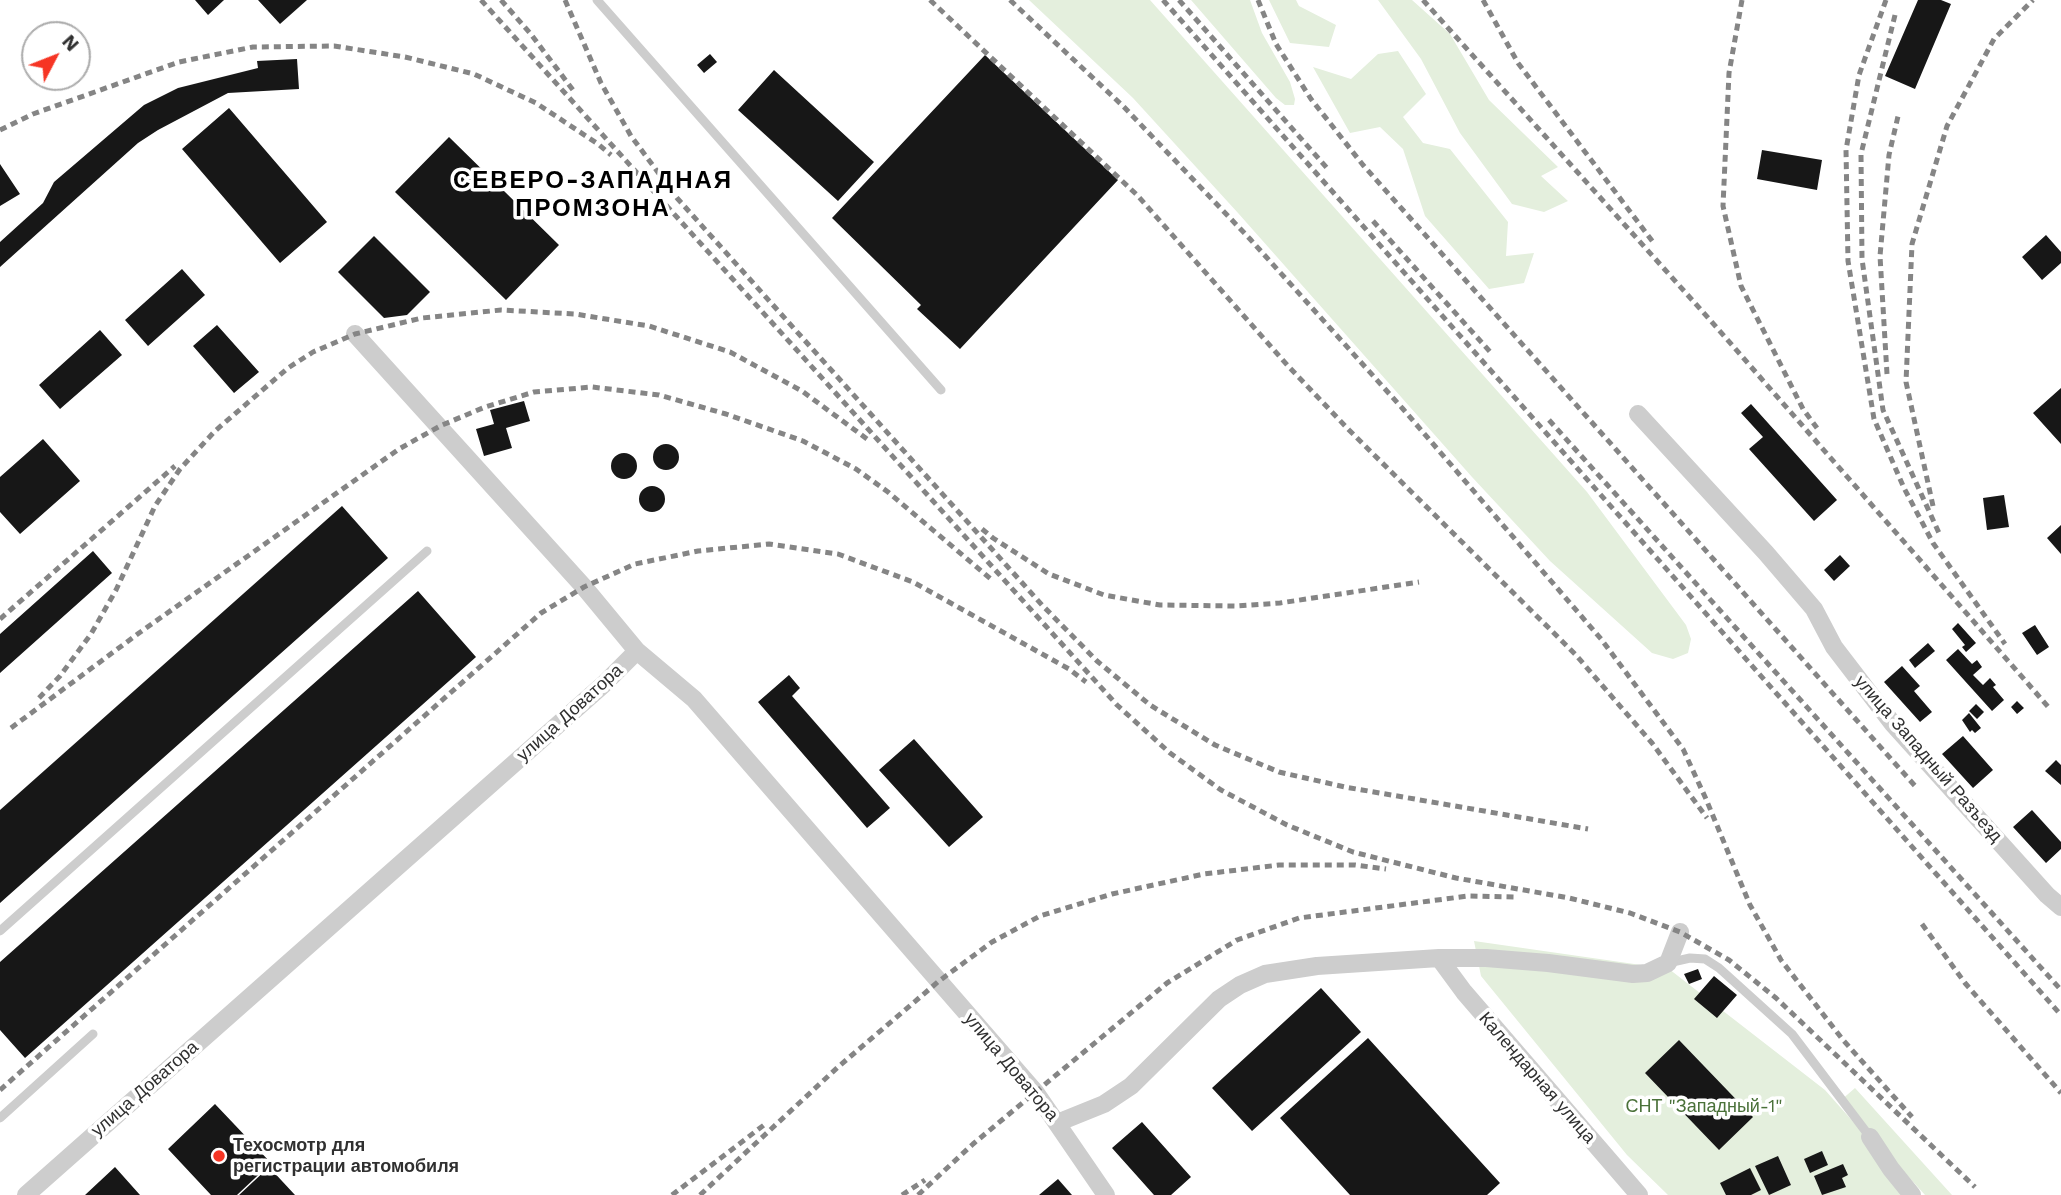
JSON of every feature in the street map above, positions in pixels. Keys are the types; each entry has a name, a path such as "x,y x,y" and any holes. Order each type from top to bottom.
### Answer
{"street":[{"path":"355,334 584,587 637,651"},
{"name":"улица Западный Разъезд","path":"1638,414 1814,609 1834,647 1894,724 2048,895 2061,906"},
{"name":"улица Доватора","path":"26,1195 583,702 637,651 694,699 1035,1093 1106,1195"},
{"path":"1058,1123 1104,1104 1131,1086 1219,999 1240,985 1265,974 1317,966 1439,958 1486,958 1633,974 1647,973 1668,963 1680,932"},
{"name":"Календарная улица","path":"1439,958 1464,992 1639,1195"},
{"path":"1870,1137 1912,1195"}],"lane":[{"path":"597,0 941,390"},
{"path":"0,931 428,551"},
{"path":"1668,963 1690,958 1705,959 1719,968 1792,1034 1870,1137"},
{"path":"0,1118 93,1034"}],"green space":[{"path":"1029,0 1150,0 1587,492 1686,625 1691,639 1688,653 1673,659 1652,653 1550,561 1133,98"},
{"path":"1191,0 1250,0 1262,33 1290,82 1294,105 1285,105 1276,98"},
{"path":"1269,0 1296,0 1299,6 1336,25 1329,47 1290,43"},
{"path":"1378,0 1412,0 1450,34 1489,100 1558,167 1541,176 1568,201 1544,212 1512,204 1460,133 1421,59"},
{"path":"1398,51 1426,94 1403,117 1423,143 1450,149 1508,222 1506,256 1534,253 1524,283 1489,289 1425,216 1403,149 1380,127 1350,133 1313,67 1351,79 1378,54"},
{"name":"СНТ \"Западный-1\"","path":"1474,941 1669,969 1825,1090 1918,1195 1668,1195 1627,1155 1481,976"},
{"path":"1855,1088 1952,1195 1925,1195 1840,1101"}],"building":[{"path":"195,0 224,0 208,15"},
{"path":"258,0 307,0 280,24"},
{"path":"1918,0 1941,0 1951,4 1915,89 1885,76"},
{"path":"710,54 717,62 704,73 697,65"},
{"path":"985,55 1118,180 960,349 917,309 921,305 832,218"},
{"path":"297,59 299,89 228,93 158,130 138,143 0,267 0,242 43,203 54,182 144,105 178,88 258,68 257,61"},
{"path":"774,70 874,162 838,201 738,110"},
{"path":"229,108 327,222 280,263 182,149"},
{"path":"449,137 559,245 506,300 395,192"},
{"path":"1762,150 1822,160 1817,190 1757,179"},
{"path":"0,164 20,194 0,206"},
{"path":"2046,235 2061,252 2061,263 2042,280 2022,257"},
{"path":"374,236 430,292 407,315 384,318 338,272"},
{"path":"182,269 205,295 148,346 125,320"},
{"path":"217,325 259,372 234,393 193,346"},
{"path":"100,330 122,355 60,409 39,385"},
{"path":"2061,388 2061,444 2033,413"},
{"path":"524,401 530,421 506,428 512,448 484,456 476,429 494,424 490,410"},
{"path":"1751,404 1837,500 1814,521 1749,449 1763,437 1741,413"},
{"path":"43,439 80,481 20,534 0,512 0,477"},
{"path":"666,444 675,448 679,457 675,466 666,470 657,466 653,457 657,448"},
{"path":"624,453 633,457 637,466 633,475 624,479 615,475 611,466 615,457"},
{"path":"652,486 661,490 665,499 661,508 652,512 643,508 639,499 643,490"},
{"path":"2004,495 2009,527 1987,530 1983,498"},
{"path":"342,506 388,558 0,903 0,810"},
{"path":"2061,525 2061,554 2047,538"},
{"path":"93,551 112,573 0,673 0,634"},
{"path":"1840,555 1850,566 1834,581 1824,570"},
{"path":"418,591 476,657 25,1058 0,1030 0,962"},
{"path":"1958,623 1976,643 1966,652 1962,647 1965,645 1952,629"},
{"path":"2035,625 2049,647 2037,655 2022,633"},
{"path":"1928,643 1935,651 1915,668 1909,660"},
{"path":"1958,649 1972,664 1977,660 1982,667 1973,675 1983,685 1990,678 1996,685 1993,687 2004,700 1992,711 1946,660"},
{"path":"1902,666 1920,686 1914,691 1932,712 1920,722 1884,682"},
{"path":"789,675 800,688 792,696 890,808 867,828 758,702"},
{"path":"2017,701 2024,708 2017,714 2011,707"},
{"path":"1976,704 1984,712 1977,719 1969,711"},
{"path":"1969,713 1981,728 1975,733 1972,730 1970,732 1962,720"},
{"path":"1963,736 1993,770 1973,788 1942,754"},
{"path":"914,739 983,817 949,847 879,770"},
{"path":"2056,760 2061,765 2061,785 2045,771"},
{"path":"2032,810 2061,842 2061,849 2046,863 2013,827"},
{"path":"1698,969 1702,979 1689,984 1684,974"},
{"path":"1714,976 1737,995 1717,1018 1694,999"},
{"path":"1321,988 1361,1032 1252,1131 1212,1088"},
{"path":"1368,1038 1500,1183 1487,1195 1350,1195 1280,1118"},
{"path":"1679,1040 1753,1117 1719,1150 1645,1073"},
{"name":"Техосмотр для регистрации автомобиля","path":"215,1104 271,1163 237,1195 211,1195 168,1149"},
{"path":"1142,1122 1191,1177 1171,1195 1154,1195 1112,1148"},
{"path":"1822,1151 1828,1165 1810,1173 1804,1159"},
{"path":"1778,1156 1791,1185 1769,1195 1755,1166"},
{"path":"1843,1164 1848,1175 1842,1178 1846,1187 1822,1195 1814,1176"},
{"path":"115,1167 140,1195 85,1195"},
{"path":"269,1167 295,1195 239,1195"},
{"path":"1750,1168 1761,1190 1751,1195 1726,1195 1720,1183"},
{"path":"1058,1179 1072,1195 1039,1195"}],"railway":[{"path":"481,0 1117,705 1170,753 1221,790 1287,825 1353,852 1456,878 1569,898 1630,913 1680,932 1729,960 1776,998 1975,1187"},
{"path":"501,0 573,90"},
{"path":"565,0 601,83 631,136 677,198 1042,605 1097,661 1150,705 1215,745 1279,772 1345,787 1588,829"},
{"path":"930,0 1137,195 1289,367 1349,430 1575,654 1652,743 1707,818"},
{"path":"1010,0 1124,107 1250,239 1403,409 1601,639 1683,749 1750,905 1781,960 1843,1040 1912,1117"},
{"path":"1163,0 2061,1015"},
{"path":"1179,0 1327,168"},
{"path":"1258,0 1276,44 1311,99 1363,165 1916,787"},
{"path":"1423,0 1711,321 2051,710"},
{"path":"1483,0 1518,63 1653,242"},
{"path":"1742,0 1729,73 1723,206 1741,286 1803,409 1817,428"},
{"path":"1886,0 1859,75 1846,150 1848,261 1874,419 1904,488 1933,543 2005,644"},
{"path":"1933,506 1906,382 1912,244 1947,126 1994,39 2033,0"},
{"path":"1895,15 1861,154 1862,259 1883,410 1939,533"},
{"path":"0,130 33,114 179,62 253,47 334,46 405,57 474,74 536,103 611,155"},
{"path":"1887,374 1880,256 1889,155 1899,112"},
{"path":"1373,221 1492,354"},
{"path":"39,698 60,676 91,634 116,590 155,506 180,469 215,431 288,368 313,352 355,334 422,318 501,310 575,314 649,326 730,352 802,391 867,439"},
{"path":"11,728 139,633 399,449 440,426 485,407 534,392 592,387 659,395 726,414 803,441 856,469 888,492 992,580"},
{"path":"1549,420 2061,990"},
{"path":"0,619 175,466"},
{"path":"982,529 1049,574 1104,595 1160,605 1237,606 1280,603 1419,582"},
{"path":"0,1090 541,613 584,587 635,564 698,551 769,544 838,554 913,582 1069,669 1086,682"},
{"path":"700,1195 838,1067 939,981 992,942 1040,916 1112,894 1204,874 1279,865 1355,865 1386,869"},
{"path":"918,1195 973,1144 1167,983 1237,940 1299,918 1468,896 1517,897"},
{"path":"1922,924 1965,983 2061,1093"},
{"path":"672,1195 764,1125"},
{"path":"902,1195 925,1180"}],"place":[{"name":"Техосмотр для регистрации автомобиля","path":"219,1156"}],"district":[{"name":"СЕВЕРО-ЗАПАДНАЯ ПРОМЗОНА","path":"593,195"}]}
